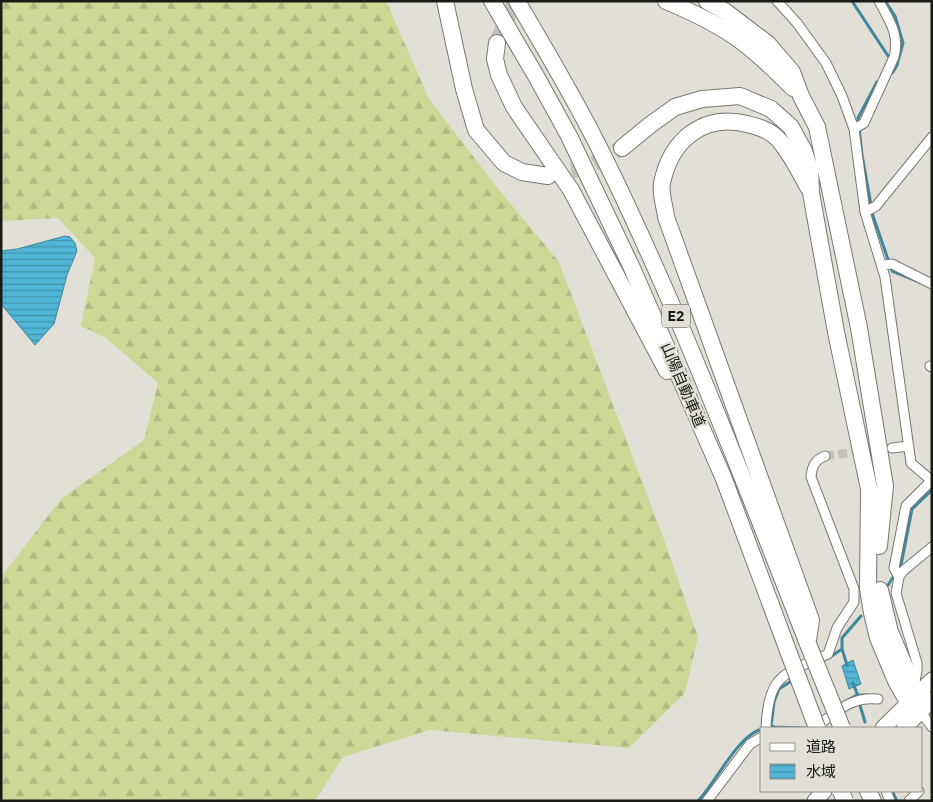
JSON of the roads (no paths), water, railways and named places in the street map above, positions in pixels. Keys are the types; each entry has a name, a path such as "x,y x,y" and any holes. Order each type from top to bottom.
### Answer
{"highway":[{"path":"445,1 464,89 476,130 504,163 522,172 548,176"},
{"name":"山陽自動車道","path":"492,1 536,76 602,203 674,363 724,479 816,727"},
{"name":"山陽自動車道","path":"517,1 589,127 640,234 693,354 736,459 842,727"},
{"path":"666,1 740,40 772,67 801,96"},
{"path":"707,1 726,12 768,44 792,72 801,96 817,127 859,328 885,486 877,562 883,610 890,632 918,699"},
{"path":"497,43 495,59 499,76 514,107 570,190 724,479"},
{"path":"622,148 675,108 702,99 740,96 771,109 791,127 804,151 810,169 811,193 836,332 869,489 868,589 872,613 878,638 887,660 918,699"},
{"path":"808,644 811,620 666,217 661,185 676,146 699,127 727,120 760,127 777,138 800,171 811,193"},
{"path":"904,727 918,699 932,680"},
{"path":"884,727 918,699"},
{"path":"836,801 845,792"}],"street":[{"path":"777,1 797,23 826,63 858,127 869,211 887,264 885,277 911,463 932,481 906,506 898,547 896,593 917,663 918,699 932,727"},
{"path":"858,127 885,78 897,47 894,28 879,1"},
{"path":"869,211 932,137"},
{"path":"887,264 932,284"},
{"path":"892,448 909,446"},
{"path":"766,727 771,693 776,682 784,674 828,654 837,628 854,602 854,589 811,477 812,467 818,459 825,456"},
{"path":"898,574 932,547"},
{"path":"817,727 848,704 866,698 878,699"},
{"path":"707,801 750,744 760,738"},
{"path":"909,801 918,792"}],"water":[{"path":"65,236 70,237 75,243 77,251 67,275 54,324 35,345 1,304 1,251 17,249"},
{"path":"853,660 861,684 849,689 842,666"}],"waterway":[{"path":"852,1 890,59"},
{"path":"885,1 895,16 903,43 897,65 889,75"},
{"path":"882,79 877,82 858,118 862,155 873,216 892,271 922,283"},
{"path":"888,585 901,565 912,509 932,490"},
{"path":"830,657 842,649 842,638 861,616"},
{"path":"842,649 847,665"},
{"path":"771,726 774,702 779,689 793,680"},
{"path":"853,683 858,696"},
{"path":"839,705 857,695 867,695"},
{"path":"859,702 865,722"},
{"path":"771,726 775,727"},
{"path":"698,801 734,751 742,742 759,730"},
{"path":"892,792 897,801"}],"tunnel":[{"path":"497,43 510,11 519,1"},
{"path":"548,176 588,167 622,148"},
{"path":"825,456 882,449"}]}
